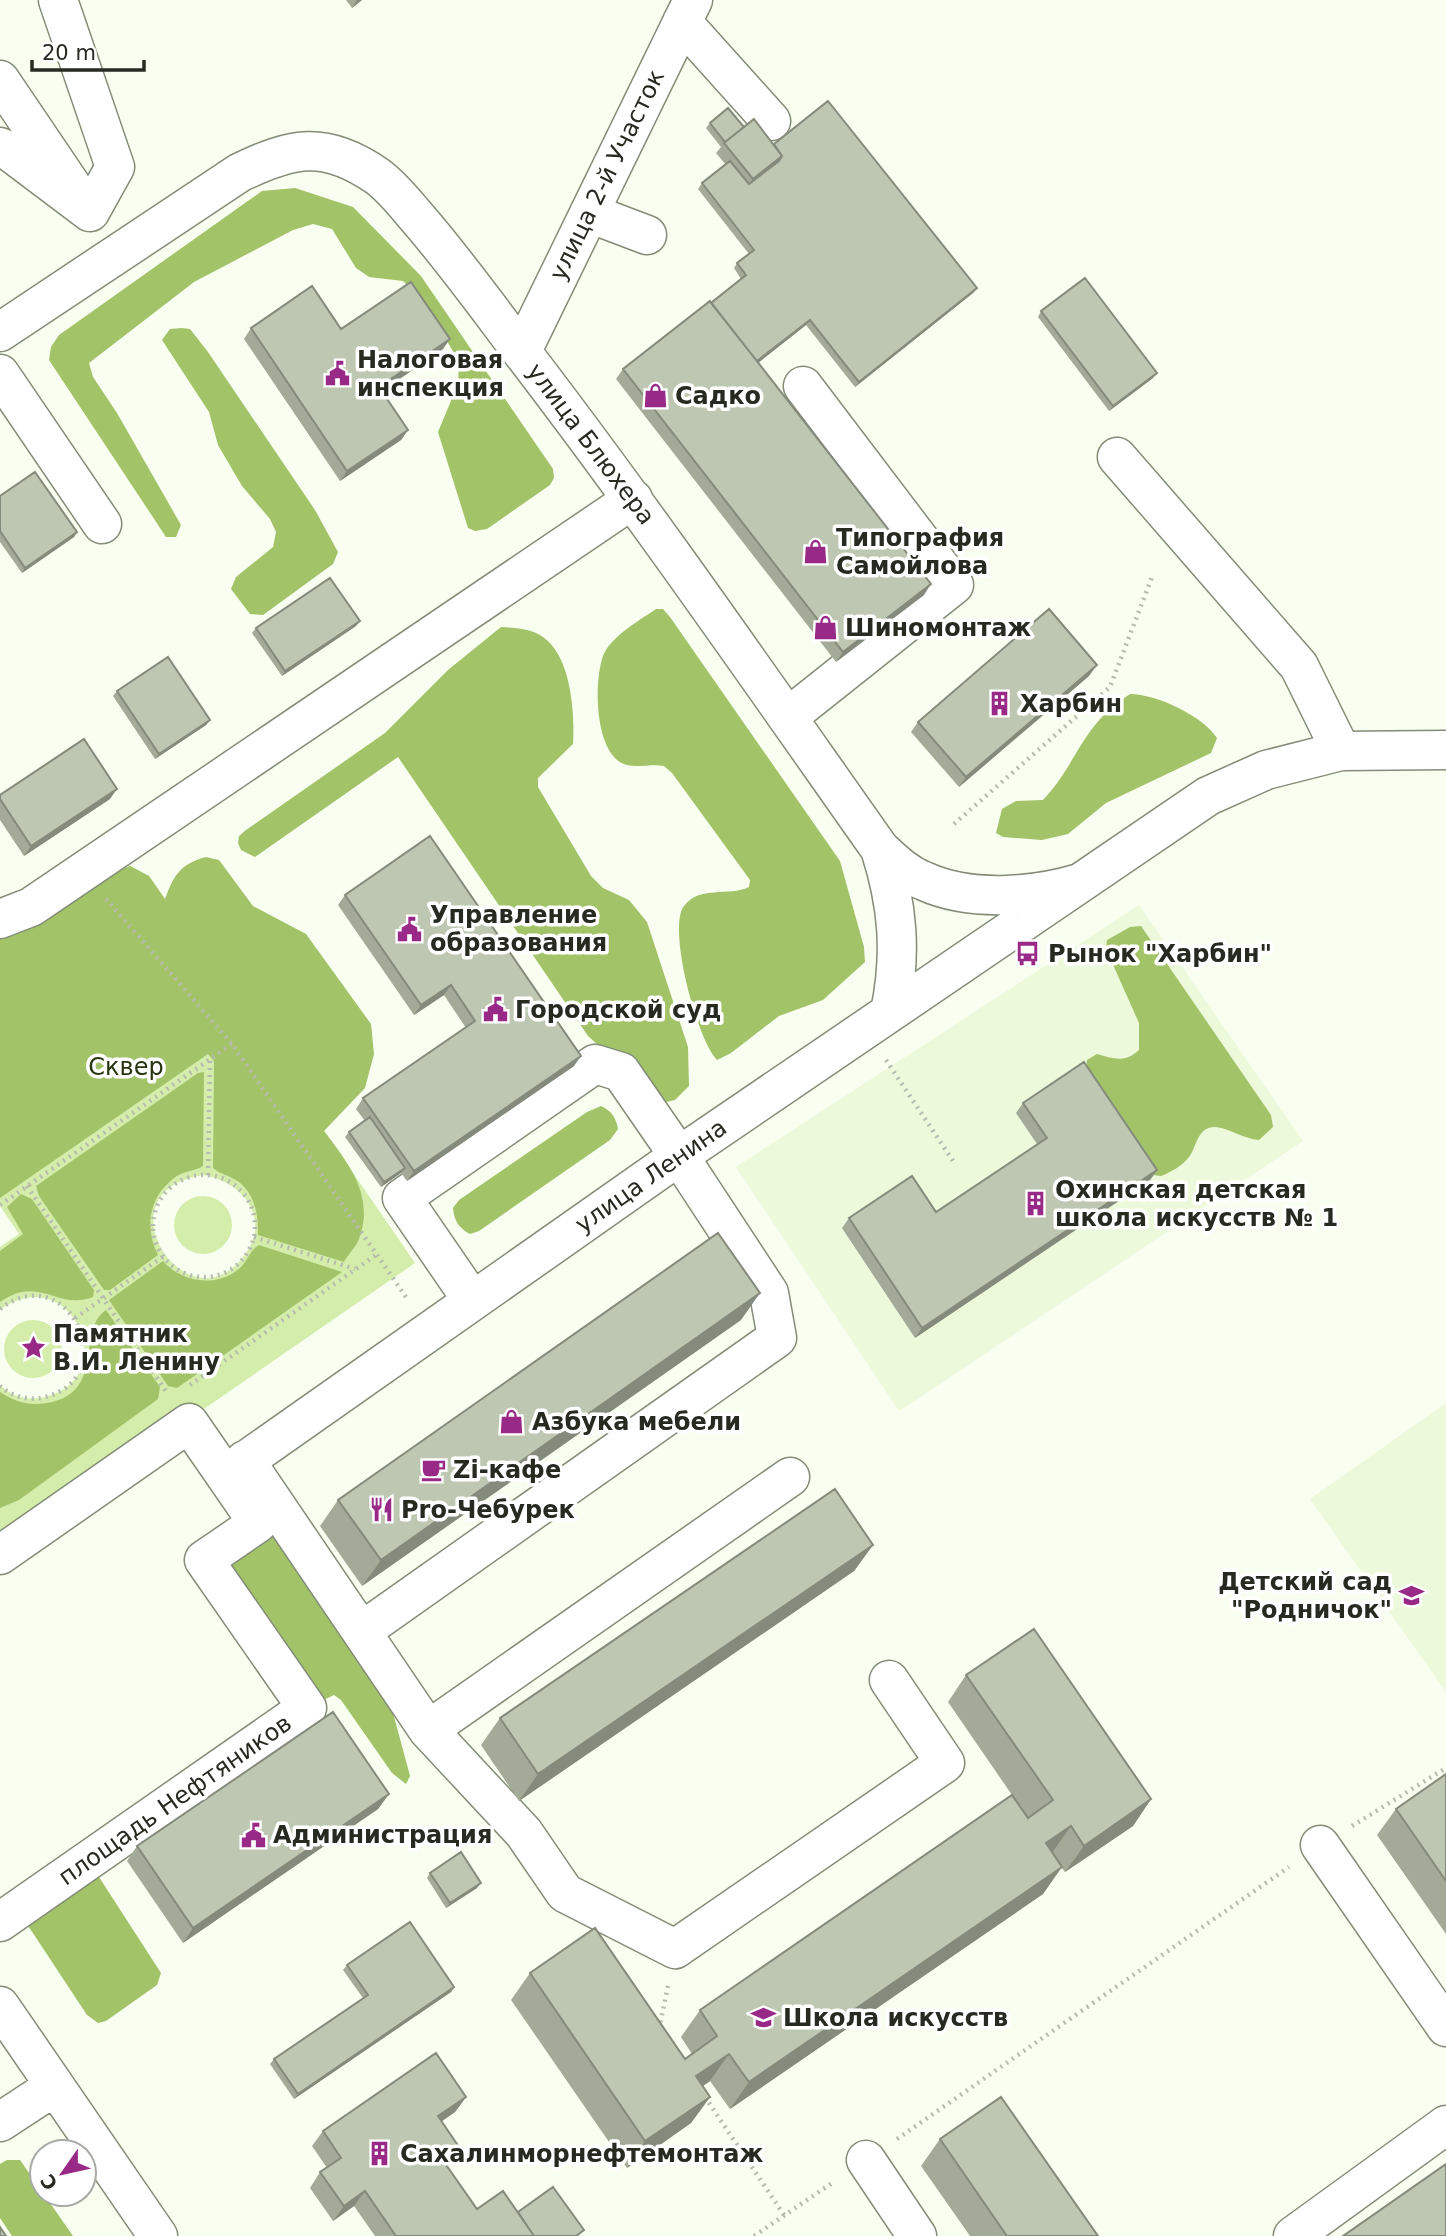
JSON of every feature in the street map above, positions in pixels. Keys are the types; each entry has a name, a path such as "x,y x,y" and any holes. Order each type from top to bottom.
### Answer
{"street":[{"path":"58,0 115,167 90,212"},
{"path":"687,11 771,121"},
{"name":"улица 2-й Участок","path":"522,351 687,11"},
{"path":"0,80 118,253"},
{"path":"0,148 9,150 90,212"},
{"name":"улица Блюхера","path":"0,332 239,173 270,158 303,150 331,154 379,177 437,240 633,499 880,849 903,870 939,886 1007,894 1052,891 1080,883"},
{"path":"589,213 647,235"},
{"path":"0,374 102,524"},
{"path":"788,717 954,586 803,386"},
{"path":"1117,457 1299,666 1341,751"},
{"path":"0,919 31,907 633,499"},
{"name":"улица Ленина","path":"235,1468 679,1156 1208,796 1266,770 1341,751 1446,750"},
{"path":"880,849 898,927 899,957 890,1012"},
{"path":"362,1632 777,1338 769,1293 679,1156 621,1072 595,1064 402,1198 472,1300"},
{"name":"площадь Нефтяников","path":"0,1555 189,1423 235,1468 258,1523 204,1560 307,1708 0,1922"},
{"path":"235,1468 362,1632 428,1730 524,1833 565,1893 675,1949 945,1763 889,1680"},
{"path":"428,1730 790,1476"},
{"path":"1320,1845 1446,2026"},
{"path":"0,2006 158,2236"},
{"path":"0,2122 55,2086"},
{"path":"1293,2236 1446,2125"},
{"path":"866,2160 917,2236"}],"path":[{"path":"954,824 1110,687 1152,576"},
{"path":"83,872 232,1044 410,1303"},
{"path":"0,1205 232,1044"},
{"path":"873,1066 895,1050"},
{"path":"884,1058 953,1161"},
{"path":"208,1175 210,1059"},
{"path":"208,1175 230,1181 242,1192 251,1205 254,1237 237,1264 224,1273 208,1277 192,1276 176,1269 164,1256 154,1241 152,1223 156,1206 166,1191 180,1180 208,1175"},
{"path":"27,1186 171,1398"},
{"path":"254,1237 356,1269 376,1255"},
{"path":"75,1318 164,1256"},
{"path":"0,1310 10,1302 27,1297 45,1298 60,1304 75,1318 84,1343 83,1359 67,1386 54,1395 38,1399 22,1398 0,1386"},
{"path":"754,2236 1320,1845 1446,1768"},
{"path":"667,2040 659,2029 675,1949"},
{"path":"705,2096 784,2215"}],"shaded area":[{"path":"1139,905 1303,1141 899,1411 736,1167"},
{"name":"Детский сад \"Родничок\"","path":"1446,1403 1446,1692 1310,1499"}],"green space":[{"path":"295,188 353,207 421,276 553,469 554,478 550,485 487,529 475,531 468,528 438,432 458,384 459,362 424,301 403,281 369,277 356,268 332,229 313,224 293,230 194,282 89,363 93,377 117,413 181,525 176,537 166,537 49,360 51,347 59,335 262,191"},
{"path":"170,329 190,329 208,352 315,510 338,552 333,564 263,615 250,614 231,589 236,577 273,547 276,532 270,519 242,486 218,445 209,412 162,340"},
{"path":"656,609 663,609 670,617 840,861 864,947 865,962 823,1000 779,1016 731,1053 717,1060 709,1049 693,1008 682,959 680,918 684,906 698,896 741,890 749,887 750,880 672,773 664,766 633,766 617,760 604,739 598,711 598,681 603,656 612,642"},
{"path":"501,627 538,634 560,657 572,702 573,744 538,778 538,787 591,876 603,888 629,900 647,922 688,1047 689,1086 675,1100 662,1103 588,1036 398,757 255,857 241,850 238,843 239,836 246,830 385,733 448,670"},
{"path":"1130,694 1165,702 1201,722 1217,738 1211,753 1106,803 1068,834 1042,840 1003,837 996,833 1002,809 1016,801 1043,800 1090,731"},
{"path":"206,857 219,860 253,906 306,934 371,1024 374,1054 365,1088 324,1131 350,1168 362,1195 364,1209 359,1239 344,1262 258,1235 256,1213 245,1187 213,1168 214,1061 208,1054 0,1198 0,935 107,874 130,866 149,876 165,899 179,872 190,863"},
{"name":"Сквер","path":"130,866 149,876 415,1263 0,1550 0,1385 21,1397 45,1397 69,1386 81,1368 84,1347 79,1327 66,1310 48,1299 26,1298 0,1310 0,1247 19,1234 0,1206 0,935","holes":["203,1175 230,1185 249,1204 255,1229 252,1242 244,1256 221,1275 198,1277 178,1268 162,1250 154,1227 156,1205 172,1186"]},
{"path":"1141,926 1271,1115 1273,1127 1259,1140 1222,1128 1205,1130 1186,1160 1161,1176 1152,1175 1086,1071 1087,1060 1097,1054 1124,1058 1139,1050 1139,1023 1106,949 1107,940 1130,927"},
{"path":"204,1072 203,1166 177,1176 160,1192 150,1223 158,1255 110,1290 104,1290 39,1196 36,1186 198,1073"},
{"path":"601,1106 611,1113 617,1125 618,1129 610,1140 479,1231 470,1234 460,1227 453,1208 459,1200 587,1112"},
{"path":"21,1194 32,1199 94,1290 93,1297 69,1300 26,1291 0,1302 0,1251 23,1234 7,1207"},
{"path":"197,1196 209,1196 224,1204 232,1219 232,1231 224,1246 209,1254 197,1254 182,1246 174,1231 174,1219 182,1204"},
{"path":"259,1245 342,1272 177,1388 168,1386 109,1300 163,1261 171,1269 191,1278 223,1278 242,1266"},
{"path":"106,1310 160,1387 158,1399 19,1500 0,1508 0,1392 17,1401 34,1404 65,1397 77,1387 84,1375 92,1332 97,1320"},
{"path":"27,1320 39,1320 54,1328 62,1343 62,1355 54,1370 39,1378 27,1378 12,1370 4,1355 4,1343 12,1328"},
{"path":"267,1527 392,1709 410,1776 406,1784 392,1773 341,1700 334,1695 307,1708 204,1560"},
{"path":"88,1860 161,1973 157,1985 106,2021 98,2023 87,2015 17,1909"},
{"path":"7,2160 20,2160 28,2171 28,2208 53,2208 73,2236 12,2236 0,2218 0,2164"}],"building":[{"path":"828,101 977,288 859,382 810,320 757,361 711,303 746,275 737,263 754,250 702,183 730,161 749,184 779,161 782,156 774,144"},
{"path":"728,108 744,127 725,142 710,123"},
{"path":"754,119 782,156 753,179 724,143"},
{"path":"1085,278 1157,373 1113,406 1041,311"},
{"name":"Налоговая инспекция","path":"411,282 450,339 379,387 408,430 347,471 251,328 312,286 341,329"},
{"path":"710,301 931,584 843,652 623,369"},
{"path":"35,472 77,532 25,568 0,531 0,496"},
{"path":"330,578 360,621 285,671 256,628"},
{"name":"Харбин","path":"1049,609 1097,665 966,777 918,722"},
{"path":"168,657 210,720 159,754 117,691"},
{"path":"84,739 117,789 31,846 0,795"},
{"name":"Городской суд","path":"430,836 581,1056 414,1171 363,1098 475,1021 451,985 421,1005 345,895"},
{"name":"Охинская детская школа искусств № 1","path":"1084,1062 1157,1170 922,1328 849,1218 912,1176 936,1212 1047,1138 1023,1103"},
{"path":"370,1117 405,1168 384,1182 349,1132"},
{"path":"718,1233 760,1293 381,1560 338,1500"},
{"path":"835,1489 873,1545 538,1774 500,1718"},
{"path":"1034,1629 1151,1799 1084,1846 1071,1826 1046,1843 1062,1867 749,2082 729,2054 696,2076 710,2097 645,2141 530,1973 595,1928 685,2059 717,2036 700,2010 1012,1795 1028,1818 1053,1800 966,1675"},
{"name":"Администрация","path":"333,1712 389,1794 193,1928 137,1846"},
{"path":"1446,1774 1446,1881 1396,1809"},
{"path":"461,1852 481,1883 450,1903 430,1873"},
{"path":"410,1922 454,1987 298,2094 274,2059 368,1995 347,1965"},
{"name":"Сахалинморнефтемонтаж","path":"436,2053 466,2097 438,2116 459,2147 442,2159 477,2209 503,2191 534,2236 396,2236 365,2191 344,2206 320,2172 341,2158 323,2131"},
{"path":"1001,2097 1098,2236 1007,2236 940,2139"},
{"path":"1446,2164 1446,2236 1343,2236"},
{"path":"553,2187 584,2230 576,2236 534,2236 518,2212"}],"place":[{"name":"Налоговая инспекция","path":"337,374"},
{"name":"Садко","path":"655,396"},
{"name":"Типография Самойлова","path":"816,552"},
{"name":"Шиномонтаж","path":"825,628"},
{"name":"Харбин","path":"1000,704"},
{"name":"Управление образования","path":"410,929"},
{"name":"Рынок \"Харбин\"","path":"1028,954"},
{"name":"Городской суд","path":"495,1010"},
{"name":"Охинская детская школа искусств № 1","path":"1035,1204"},
{"name":"Памятник В.И. Ленину","path":"33,1348"},
{"name":"Азбука мебели","path":"512,1422"},
{"name":"Zi-кафе","path":"433,1470"},
{"name":"Pro-Чебурек","path":"381,1510"},
{"name":"Детский сад \"Родничок\"","path":"1412,1596"},
{"name":"Администрация","path":"253,1835"},
{"name":"Школа искусств","path":"763,2018"},
{"name":"Сахалинморнефтемонтаж","path":"380,2154"}]}
